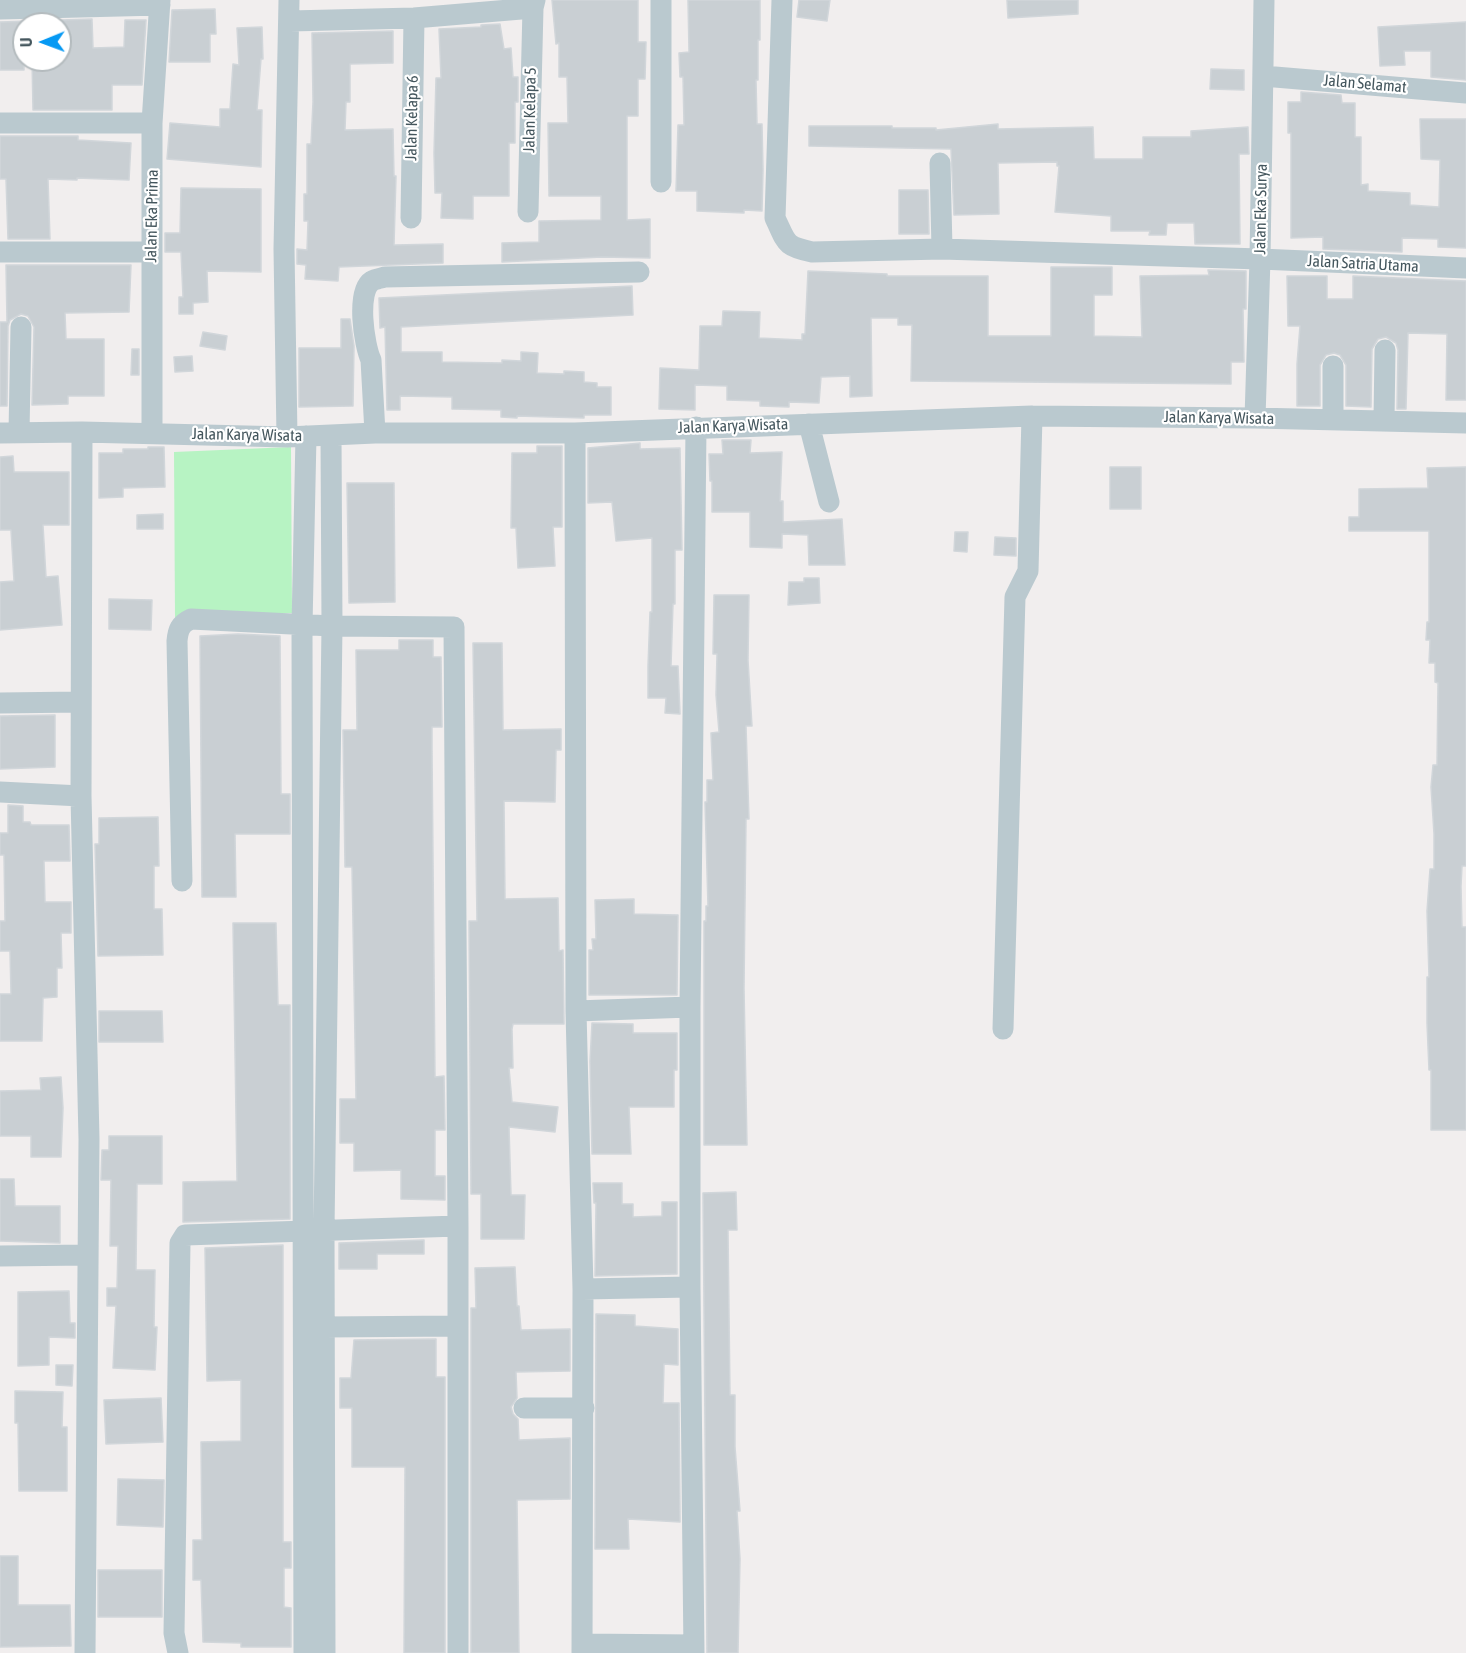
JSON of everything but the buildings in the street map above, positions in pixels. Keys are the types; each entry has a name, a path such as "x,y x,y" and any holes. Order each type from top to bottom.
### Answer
{"street":[{"path":"289,0 284,249 296,436 302,626 314,1231 324,1327 325,1653"},
{"path":"661,0 661,182"},
{"name":"Jalan Satria Utama","path":"782,0 775,218 787,244 793,248 812,252 942,249 1466,268"},
{"name":"Jalan Eka Surya","path":"1255,418 1264,0"},
{"path":"0,9 160,3"},
{"name":"Jalan Eka Prima","path":"152,433 152,123 160,3"},
{"path":"290,21 414,18 534,4"},
{"name":"Jalan Kelapa 5","path":"528,212 534,4"},
{"name":"Jalan Kelapa 6","path":"411,218 414,18"},
{"name":"Jalan Selamat","path":"1263,76 1466,93"},
{"path":"0,123 152,123"},
{"path":"940,163 942,249"},
{"path":"0,252 151,252"},
{"path":"370,433 370,360 366,351 362,306 364,292 370,282 385,277 639,272"},
{"path":"9,433 21,327"},
{"path":"1384,420 1385,350"},
{"path":"1333,366 1333,420"},
{"path":"1003,1029 1015,597 1028,571 1032,416"},
{"name":"Jalan Karya Wisata","path":"9,433 296,436 370,433 575,433 1032,416 1466,423"},
{"path":"809,424 829,502"},
{"path":"575,433 576,1011 584,1408 582,1648 694,1649 690,1007 696,427"},
{"path":"82,432 81,796 89,1139 85,1653"},
{"path":"304,1653 332,626 331,435"},
{"path":"182,881 177,653 178,630 183,623 191,620 302,626 454,627 458,1653"},
{"path":"0,704 81,702"},
{"path":"0,792 81,796"},
{"path":"576,1011 690,1007"},
{"path":"178,1653 174,1633 180,1243 185,1235 458,1226"},
{"path":"0,1256 87,1255"},
{"path":"583,1288 690,1287"},
{"path":"324,1327 458,1326"},
{"path":"524,1408 584,1408"}],"green space":[{"path":"291,447 292,613 175,618 174,452"}]}
